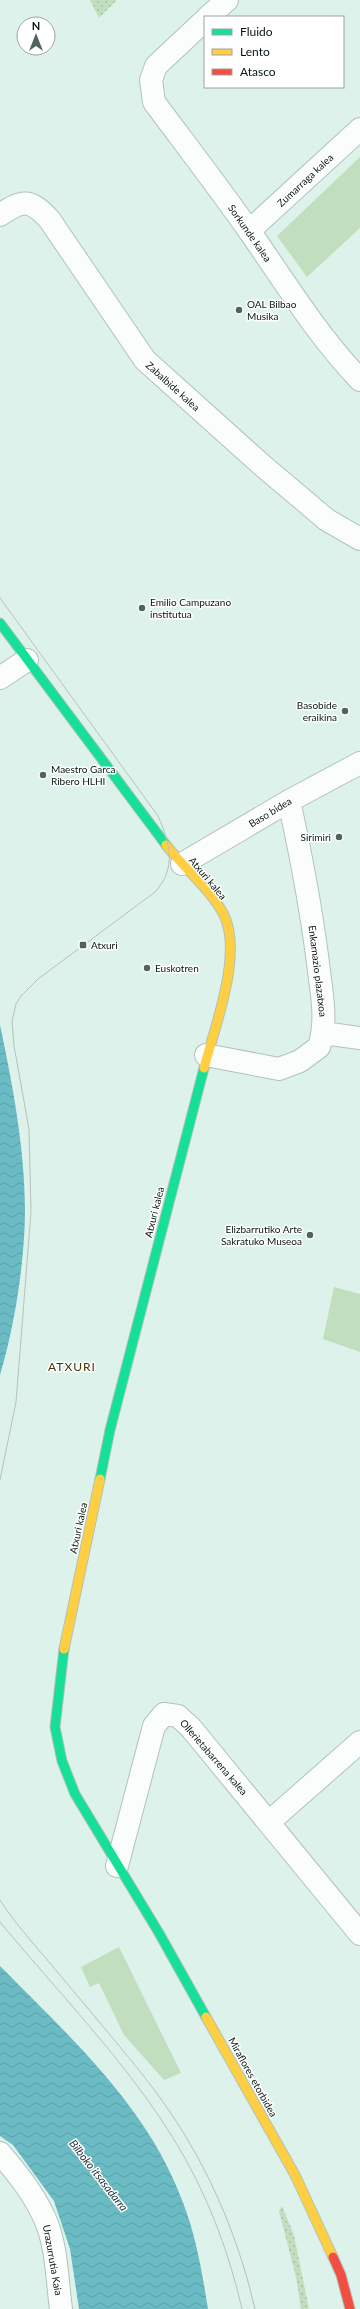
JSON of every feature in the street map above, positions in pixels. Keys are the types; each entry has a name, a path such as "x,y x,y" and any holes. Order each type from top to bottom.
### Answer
{"street":[{"path":"209,16 227,0"},
{"name":"Sorkunde kalea","path":"204,21 156,66 151,80 154,102 249,231 316,329 335,354 360,380"},
{"name":"Zumarraga kalea","path":"249,231 360,129"},
{"name":"Zabalbide kalea","path":"0,215 20,204 36,206 49,219 145,360 263,466 322,515 360,539"},
{"name":"Atxuri kalea","path":"0,623 142,814 223,913 231,934 231,962 110,1430 61,1662 55,1727 62,1761 82,1808 118,1866"},
{"path":"0,678 28,660"},
{"name":"Baso bidea","path":"182,864 289,801 360,764"},
{"name":"Enkarnazio plazatxoa","path":"206,1055 278,1069 300,1061 319,1047 325,1021 306,878 289,801"},
{"path":"323,1033 360,1038"},
{"name":"Ollerietabarrena kalea","path":"118,1866 154,1726 164,1714 178,1716 191,1728 360,1934"},
{"path":"269,1822 360,1742"},
{"name":"Miraflores etorbidea","path":"118,1866 162,1940 295,2175 341,2275 350,2309"},
{"name":"Urazurrutia Kaia","path":"0,2153 22,2179 45,2218 50,2235 61,2309"}],"green space":[{"path":"90,0 117,0 99,18"},
{"path":"360,157 360,228 307,277 277,236"},
{"path":"334,1287 360,1294 360,1352 323,1339"},
{"path":"119,1947 181,2073 164,2080 124,2035 99,1983 90,1987 81,1967"},
{"path":"282,2206 294,2235 309,2309 301,2309 296,2277 279,2211"}],"water":[{"path":"0,1025 19,1131 25,1212 23,1255 19,1290 13,1324 0,1375"},
{"name":"Bilboko itsasadarra","path":"0,1966 79,2046 104,2074 127,2103 148,2134 167,2166 187,2213 198,2254 208,2309 79,2309 70,2249 54,2201 13,2145 0,2136"}],"tram line":[{"path":"0,598 158,816 166,836 169,855 169,865 166,874 162,883 155,892 38,979 21,996 16,1004 12,1021 14,1046 29,1129 31,1212 16,1402 0,1480"},
{"path":"0,1900 23,1932 138,2069 178,2124 195,2152 224,2212 236,2244 255,2309"},
{"path":"0,1922 99,2037 123,2067 167,2128 186,2160 212,2214 226,2251 242,2309"}],"traffic: fast":[{"path":"0,623 166,845"},
{"path":"100,1479 110,1430 204,1068"},
{"path":"64,1649 55,1727 62,1761 75,1794 159,1933 206,2017"}],"traffic: slow":[{"path":"166,845 211,895 223,913 229,929 230,948 226,989 204,1068"},
{"path":"64,1649 100,1479"},
{"path":"206,2017 295,2175 333,2257"}],"traffic: jam":[{"path":"333,2257 341,2275 350,2309"}],"place":[{"name":"OAL Bilbao Musika","path":"239,310"},
{"name":"Emilio Campuzano institutua","path":"142,608"},
{"name":"Basobide eraikina","path":"345,711"},
{"name":"Maestro Garca Ribero HLHI","path":"43,775"},
{"name":"Sirimiri","path":"339,837"},
{"name":"Atxuri","path":"83,945"},
{"name":"Euskotren","path":"147,968"},
{"name":"Elizbarrutiko Arte Sakratuko Museoa","path":"310,1235"}],"district":[{"name":"ATXURI","path":"72,1366"}]}
